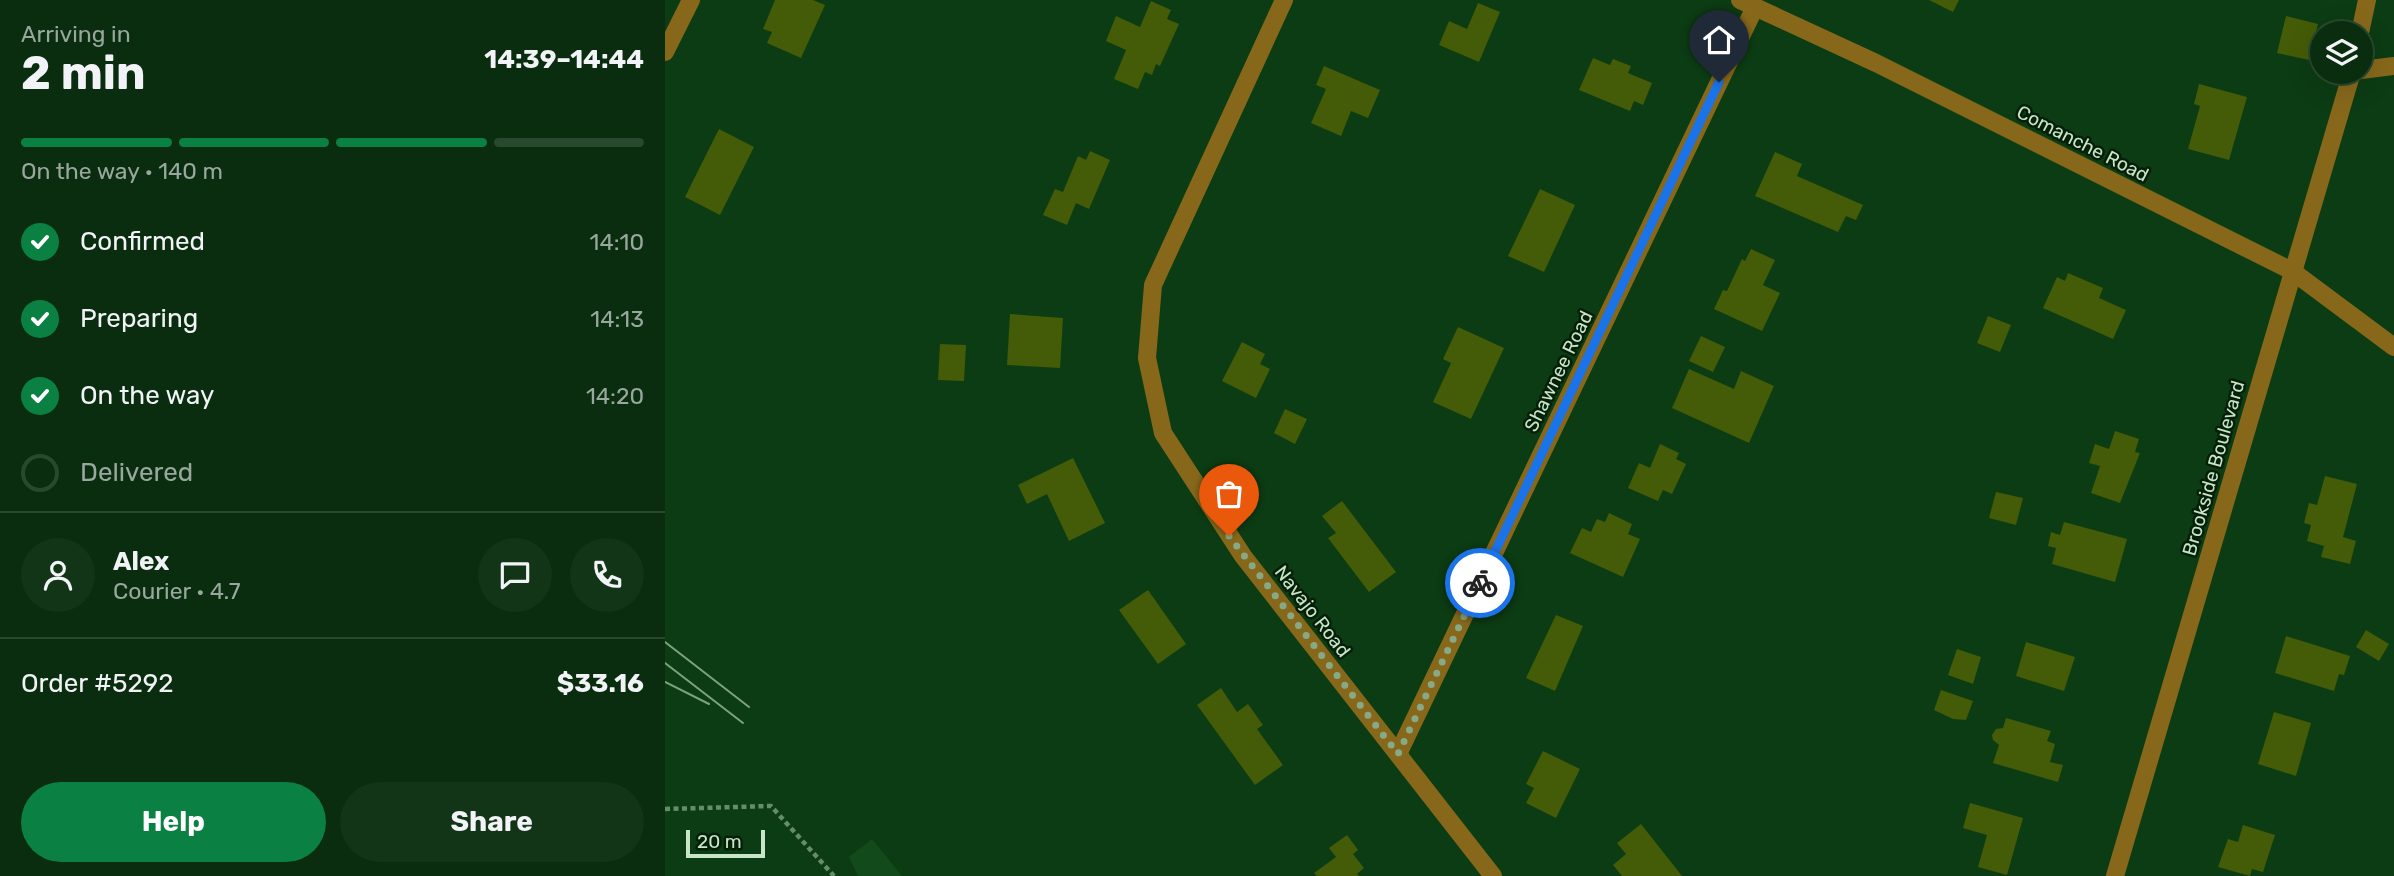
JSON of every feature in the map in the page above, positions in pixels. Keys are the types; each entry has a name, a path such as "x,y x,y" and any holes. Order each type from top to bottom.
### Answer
{"street":[{"path":"665,52 691,0"},
{"name":"Navajo Road","path":"1284,0 1153,285 1147,358 1163,433 1243,556 1493,876"},
{"path":"2363,21 2367,0"},
{"name":"Shawnee Road","path":"1398,754 1748,4"},
{"name":"Comanche Road","path":"1748,4 1876,63 2292,271 2394,346"},
{"path":"2373,69 2394,66"},
{"name":"Brookside Boulevard","path":"2115,876 2348,84"}],"path":[{"path":"665,809 771,806 834,876"}],"shaded area":[{"path":"872,839 902,876 858,876 849,857"}],"building":[{"path":"775,0 813,0 825,5 801,58 767,43 772,32 763,29"},
{"path":"1929,0 1959,0 1953,12"},
{"path":"1151,1 1171,10 1167,19 1179,24 1160,66 1156,64 1152,75 1145,72 1138,89 1114,79 1126,50 1106,41 1116,16 1140,27"},
{"path":"1478,3 1500,12 1479,62 1439,45 1449,21 1467,29"},
{"path":"2286,16 2310,22 2309,60 2277,53"},
{"path":"1593,58 1610,65 1613,59 1631,66 1628,73 1652,83 1643,105 1634,101 1630,111 1579,90"},
{"path":"1324,66 1380,90 1368,118 1351,111 1341,136 1311,123 1326,89 1316,85"},
{"path":"2199,84 2247,97 2229,160 2188,149 2200,106 2194,104"},
{"path":"719,129 754,147 720,215 685,197"},
{"path":"1090,151 1110,160 1089,209 1076,203 1067,225 1043,215 1055,189 1063,192 1078,156 1086,160"},
{"path":"1775,152 1802,164 1797,176 1863,205 1856,220 1846,216 1838,232 1755,196"},
{"path":"1540,189 1575,205 1544,272 1508,256"},
{"path":"1751,249 1775,260 1763,285 1780,293 1762,331 1714,309 1723,290 1727,291 1742,259 1745,261"},
{"path":"2068,273 2103,288 2099,298 2126,310 2113,339 2043,308 2057,277 2065,281"},
{"path":"1010,314 1063,318 1060,368 1007,365"},
{"path":"1988,316 2011,325 2000,352 1977,343"},
{"path":"1458,327 1504,348 1471,419 1433,402 1451,363 1443,359"},
{"path":"1701,336 1725,347 1713,372 1689,361"},
{"path":"1242,342 1265,354 1260,364 1270,369 1256,398 1222,381"},
{"path":"940,344 966,345 964,381 938,380"},
{"path":"1689,369 1734,389 1741,371 1774,386 1749,443 1672,408"},
{"path":"1285,409 1307,419 1295,444 1274,433"},
{"path":"2115,431 2139,439 2135,452 2140,453 2120,503 2091,493 2100,466 2089,463 2095,444 2109,449"},
{"path":"1660,444 1679,453 1676,459 1686,464 1672,494 1663,490 1658,501 1628,488 1639,463 1650,468"},
{"path":"1073,458 1105,523 1069,541 1047,494 1027,504 1018,485"},
{"path":"2325,476 2357,484 2343,537 2356,541 2350,564 2321,557 2324,546 2307,541 2311,525 2304,523 2309,503 2317,505"},
{"path":"1996,492 2023,498 2016,525 1989,518"},
{"path":"1342,501 1396,572 1369,592 1328,538 1336,533 1322,516"},
{"path":"1609,513 1632,524 1628,534 1640,539 1623,577 1570,553 1582,528 1591,532 1597,519 1605,522"},
{"path":"2064,522 2127,539 2115,582 2052,564 2056,548 2048,546 2051,532 2060,535"},
{"path":"1148,590 1186,644 1158,664 1119,610"},
{"path":"1556,615 1583,626 1555,691 1526,678"},
{"path":"2366,630 2389,644 2379,661 2356,647"},
{"path":"2286,636 2350,656 2344,675 2339,674 2334,691 2275,673"},
{"path":"2026,642 2075,657 2064,691 2016,676"},
{"path":"1957,649 1981,657 1973,684 1948,675"},
{"path":"1221,688 1237,712 1248,704 1263,725 1257,729 1283,765 1255,785 1197,705"},
{"path":"1941,690 1973,701 1966,720 1953,719 1934,710"},
{"path":"2274,712 2311,723 2296,776 2258,764"},
{"path":"2006,718 2051,731 2047,741 2055,744 2050,762 2063,765 2058,782 1993,763 1999,745 1992,735 1996,729 2003,728"},
{"path":"1543,751 1580,769 1556,818 1526,803 1534,788 1526,784"},
{"path":"1970,803 2023,818 2007,875 1978,867 1987,835 1963,828"},
{"path":"1641,824 1682,876 1622,876 1613,865 1626,854 1617,843"},
{"path":"2243,825 2275,835 2263,872 2252,869 2250,876 2218,867 2228,839 2238,842"},
{"path":"1347,835 1358,850 1353,854 1364,868 1357,874 1359,876 1317,876 1314,873 1336,857 1329,848"}],"tram line":[{"path":"665,642 749,707"},
{"path":"665,663 743,723"},
{"path":"665,682 709,704"}],"way so far":[{"path":"1229,536 1398,754 1480,583"}],"route":[{"path":"1480,583 1719,82"}]}
